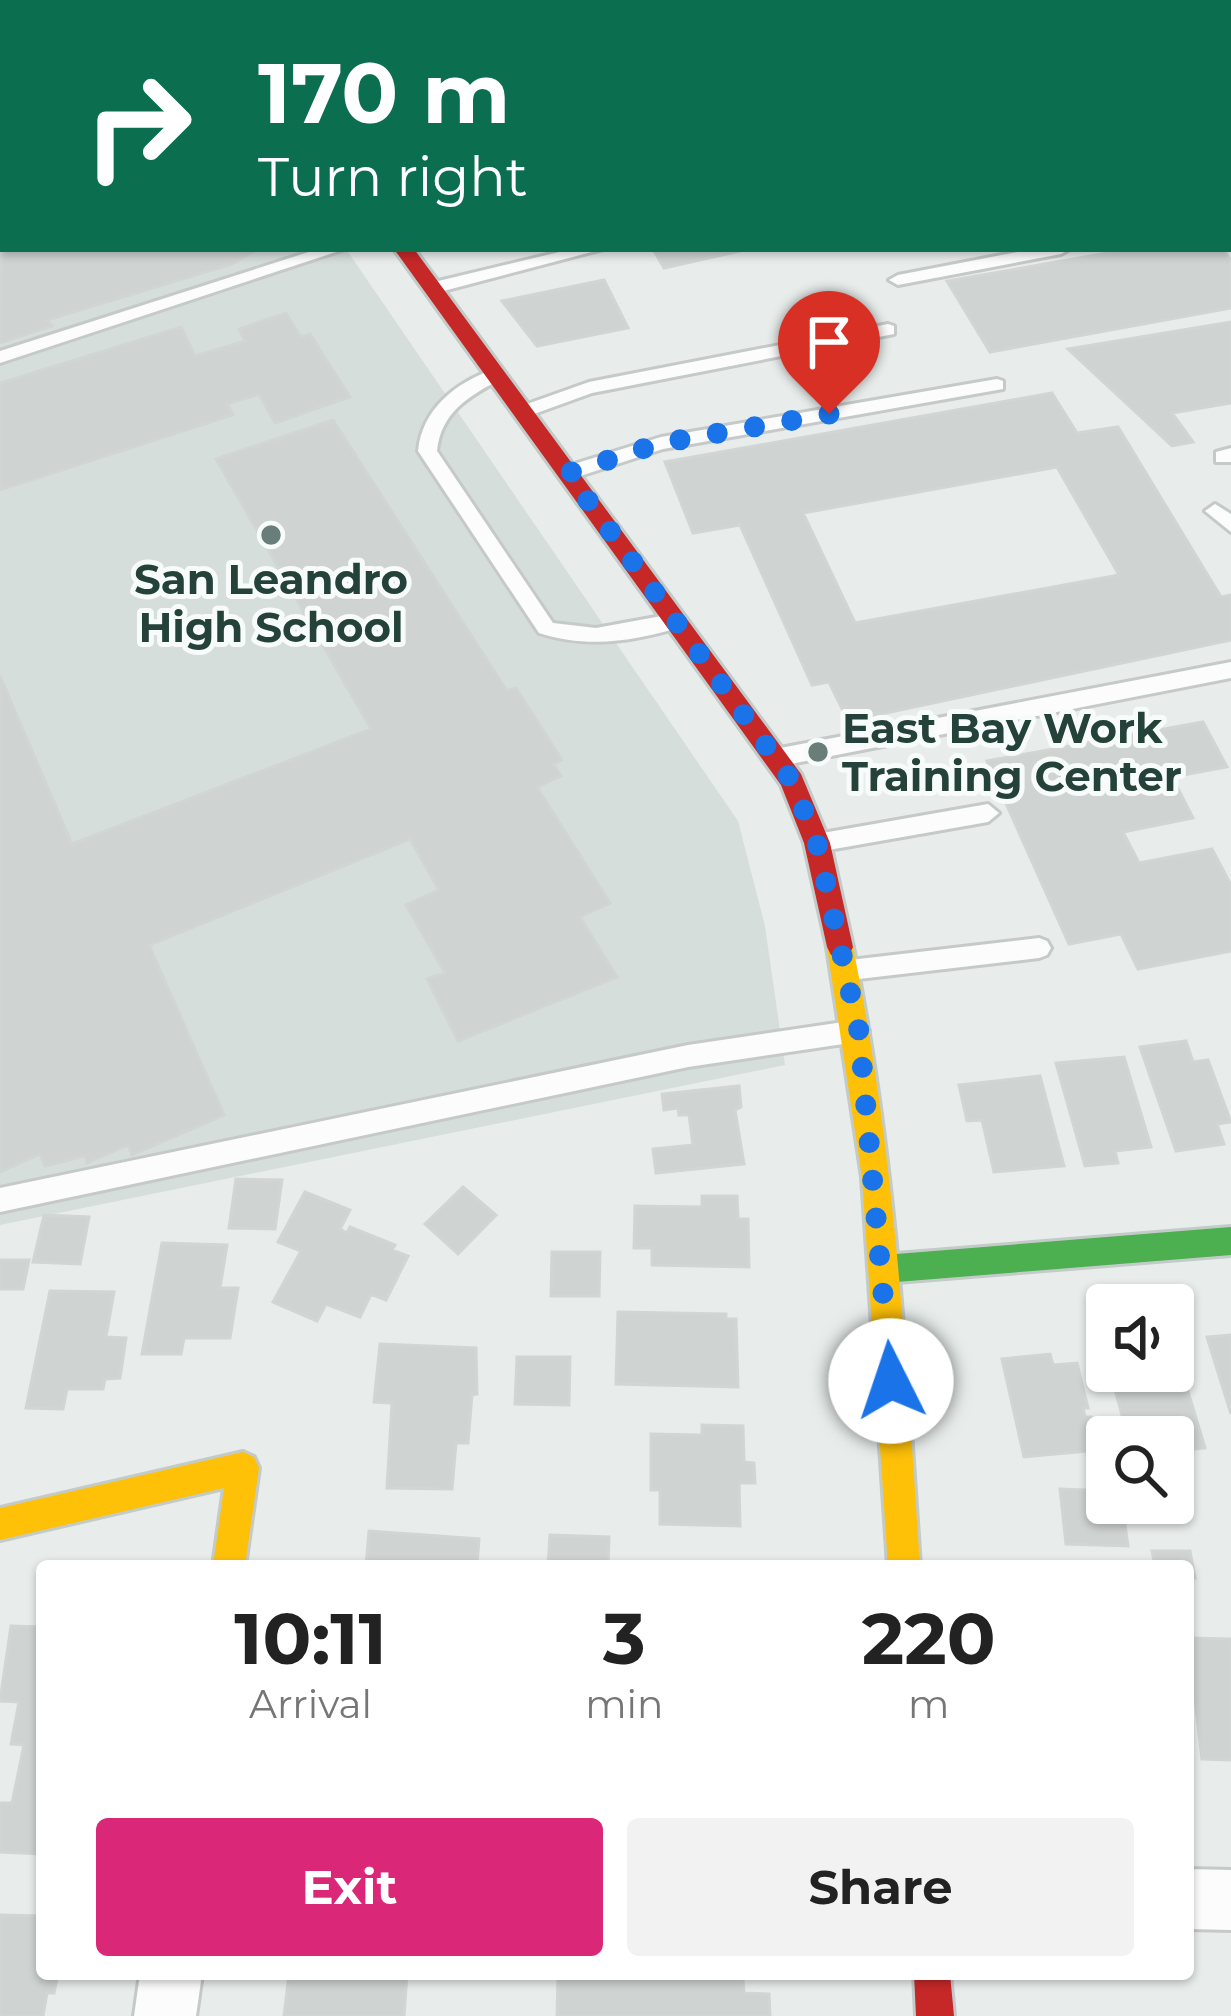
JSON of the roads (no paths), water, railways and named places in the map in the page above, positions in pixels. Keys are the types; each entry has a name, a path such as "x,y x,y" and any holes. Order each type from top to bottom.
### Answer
{"main road":[{"path":"406,252 792,781 817,843 859,1031 884,1268 904,1560"},
{"path":"884,1268 1231,1241"},
{"path":"0,1525 242,1468 230,1560"},
{"path":"932,1980 934,2016"}],"street":[{"path":"1194,1899 1231,1900"},
{"path":"165,2016 169,1980"}],"lane":[{"path":"0,357 327,252"},
{"path":"432,288 582,252"},
{"path":"898,280 1045,252"},
{"path":"523,412 589,388 888,329"},
{"path":"496,375 463,391 438,415 427,433 427,451 546,628 573,639 598,638 678,621"},
{"path":"568,473 661,443 997,385"},
{"path":"776,758 1231,670"},
{"path":"817,843 988,813"},
{"path":"842,971 1039,948"},
{"path":"0,1200 664,1060 859,1031"}],"place":[{"name":"San Leandro High School","path":"271,535"},
{"name":"East Bay Work Training Center","path":"818,752"}]}
